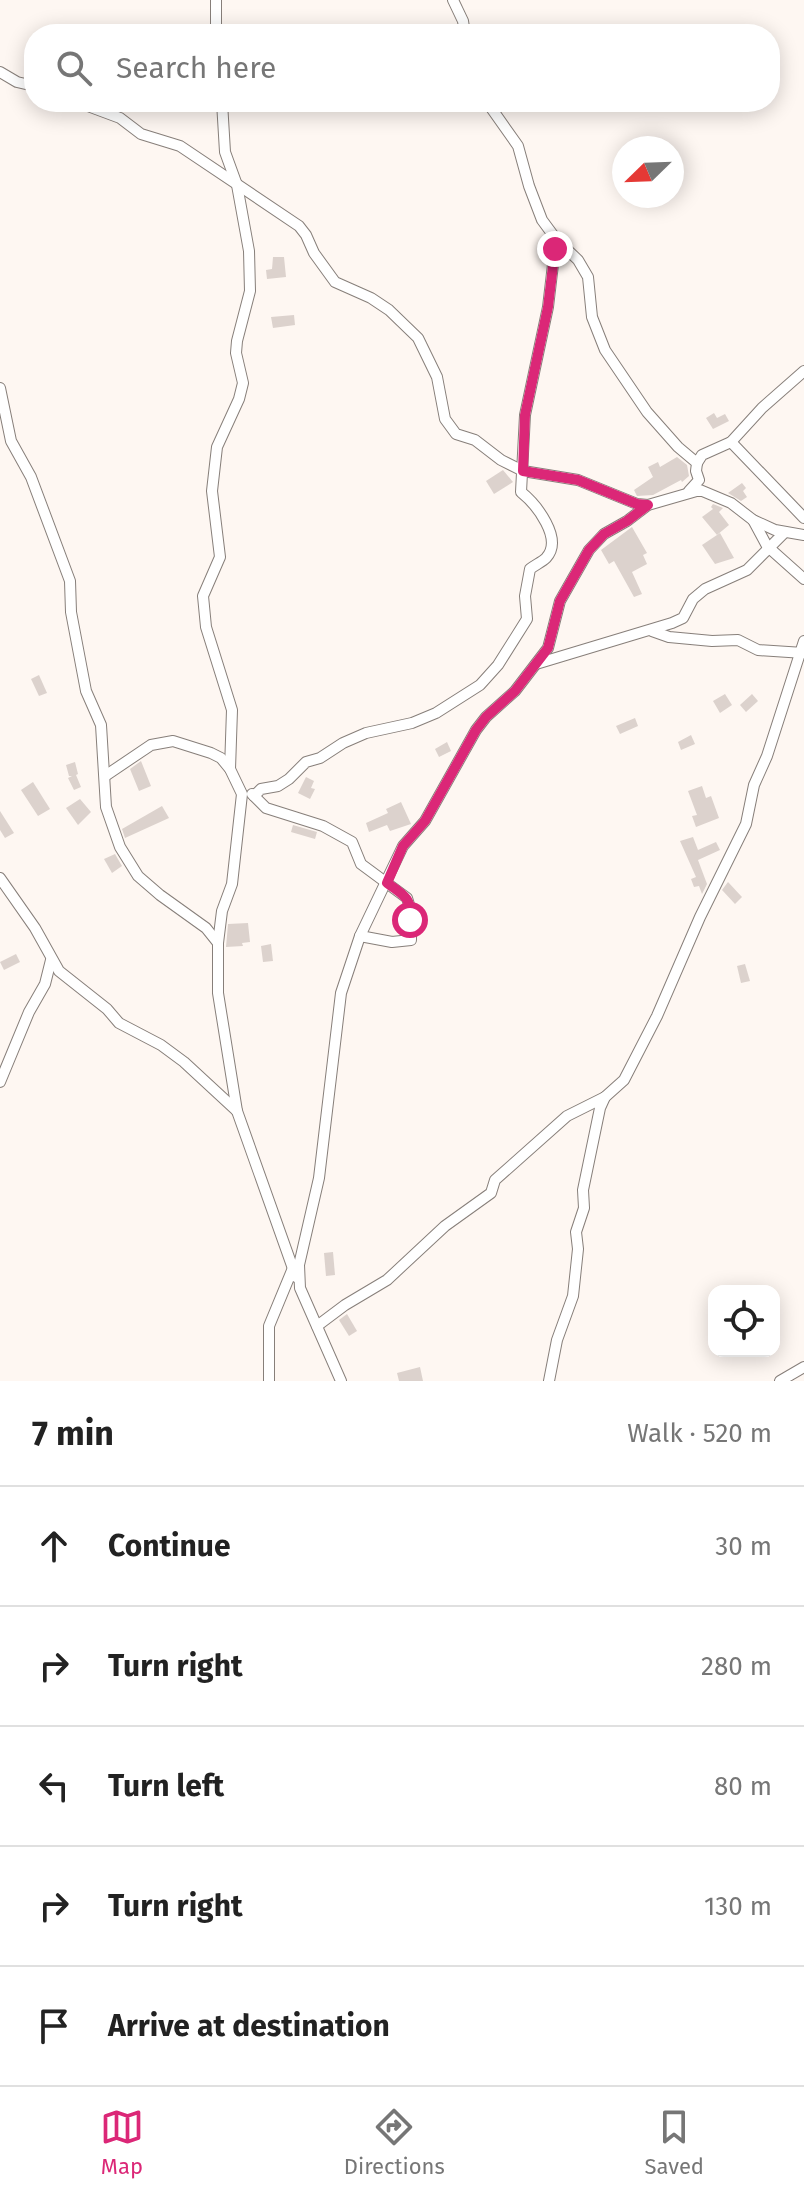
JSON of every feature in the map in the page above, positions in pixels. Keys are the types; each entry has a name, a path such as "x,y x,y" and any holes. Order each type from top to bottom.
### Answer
{"street":[{"path":"216,0 216,24"},
{"path":"453,0 463,24"},
{"path":"0,72 24,84"},
{"path":"104,112 120,118 141,134 180,146 299,226 335,282 389,310 418,338 437,377 445,419 456,434 475,440 501,460 523,471 578,480 637,504 648,505"},
{"path":"223,112 225,152 237,185 250,273 248,307 236,353 243,383 217,447 212,507 220,557 203,596 206,627 232,710 230,769"},
{"path":"494,112 518,146 542,220 578,260 588,277 592,317 605,350 655,423 697,463"},
{"path":"254,796 261,789 278,786 306,762 320,758 343,743 366,733 402,726 436,713 480,685 498,665 527,619 525,596 530,569 547,557 552,547 543,513 521,492 525,415 548,307 556,239"},
{"path":"689,492 699,480 696,471 702,455 731,442 783,388 804,371"},
{"path":"0,388 11,441 31,477 70,581 71,612 86,691 101,725 106,807 120,847 138,876 206,928 218,943"},
{"path":"731,442 754,462 804,518"},
{"path":"300,1288 302,1243 319,1178 336,1020 348,969 360,936 403,846 425,821 476,730 515,691 548,648 560,601 589,550 604,534 648,505 700,490 711,493 753,520 785,532 804,535"},
{"path":"753,520 769,548 804,579"},
{"path":"536,664 652,631 683,618 693,599 705,589 747,570 785,532"},
{"path":"317,1326 387,1280 445,1226 491,1193 495,1180 556,1125 577,1110 605,1097 624,1080 630,1069 746,824 754,785 767,756 803,649 771,652 758,650 738,640 669,637 652,631"},
{"path":"105,776 151,745 173,741 221,758 242,794 232,884 222,911 218,943 218,993 237,1111 300,1288 341,1381"},
{"path":"242,794 249,793 266,808 340,834 352,842 361,864 400,891 410,903 411,940 392,942 360,936"},
{"path":"0,878 35,928 51,960 72,983 93,997 119,1023 161,1045 184,1062 237,1111"},
{"path":"0,1082 29,1012 45,984 51,960"},
{"path":"549,1381 557,1340 573,1296 578,1249 576,1232 584,1208 583,1190 605,1097"},
{"path":"269,1381 269,1326 293,1268"},
{"path":"780,1381 804,1367"}],"building":[{"path":"273,257 284,257 286,277 267,279 266,270 272,269"},
{"path":"294,315 295,325 273,328 271,317"},
{"path":"714,413 717,418 725,414 729,421 713,429 706,418"},
{"path":"677,457 687,465 689,476 653,495 637,496 634,490 653,477 648,467 658,462 660,467"},
{"path":"503,470 513,482 494,494 486,481"},
{"path":"742,483 747,497 741,501 728,493"},
{"path":"713,504 723,508 719,512 729,525 717,535 702,517 713,509"},
{"path":"632,527 647,553 643,555 647,564 632,572 642,594 634,597 614,561 609,564 601,550"},
{"path":"720,533 734,558 715,564 702,545"},
{"path":"39,675 47,693 39,696 31,679"},
{"path":"725,694 732,705 720,713 713,701"},
{"path":"752,694 758,701 746,712 740,705"},
{"path":"635,718 638,726 620,734 616,726"},
{"path":"691,735 695,744 681,750 678,742"},
{"path":"447,742 451,751 439,757 435,749"},
{"path":"141,761 151,786 139,791 130,769"},
{"path":"75,762 81,787 74,790 66,765"},
{"path":"306,777 314,781 311,788 315,789 310,799 298,793"},
{"path":"33,782 50,809 38,816 21,790"},
{"path":"702,786 706,798 711,796 719,818 696,827 692,816 697,815 688,791"},
{"path":"80,799 91,812 78,825 66,808"},
{"path":"401,802 411,824 390,831 387,825 369,832 366,823 388,813 386,809"},
{"path":"162,806 169,818 125,838 122,829"},
{"path":"0,811 14,833 5,838 0,830"},
{"path":"293,825 317,832 315,839 291,832"},
{"path":"693,837 698,850 716,842 720,850 698,860 707,884 702,894 699,886 694,887 691,879 696,877 680,841"},
{"path":"115,854 122,866 112,873 104,859"},
{"path":"728,882 742,897 735,904 722,890"},
{"path":"248,923 250,942 242,943 243,946 226,947 228,924"},
{"path":"271,944 273,961 263,962 261,946"},
{"path":"16,954 20,962 4,970 0,962"},
{"path":"745,964 750,981 741,983 737,966"},
{"path":"333,1252 335,1275 326,1276 324,1253"},
{"path":"347,1314 357,1331 349,1336 339,1320"},
{"path":"420,1367 423,1381 399,1381 397,1373"}],"route":[{"path":"410,920 407,898 387,883 403,846 425,821 476,730 515,691 548,648 560,601 589,550 604,534 648,505 637,504 578,480 523,471 525,415 548,307 555,249"}]}
